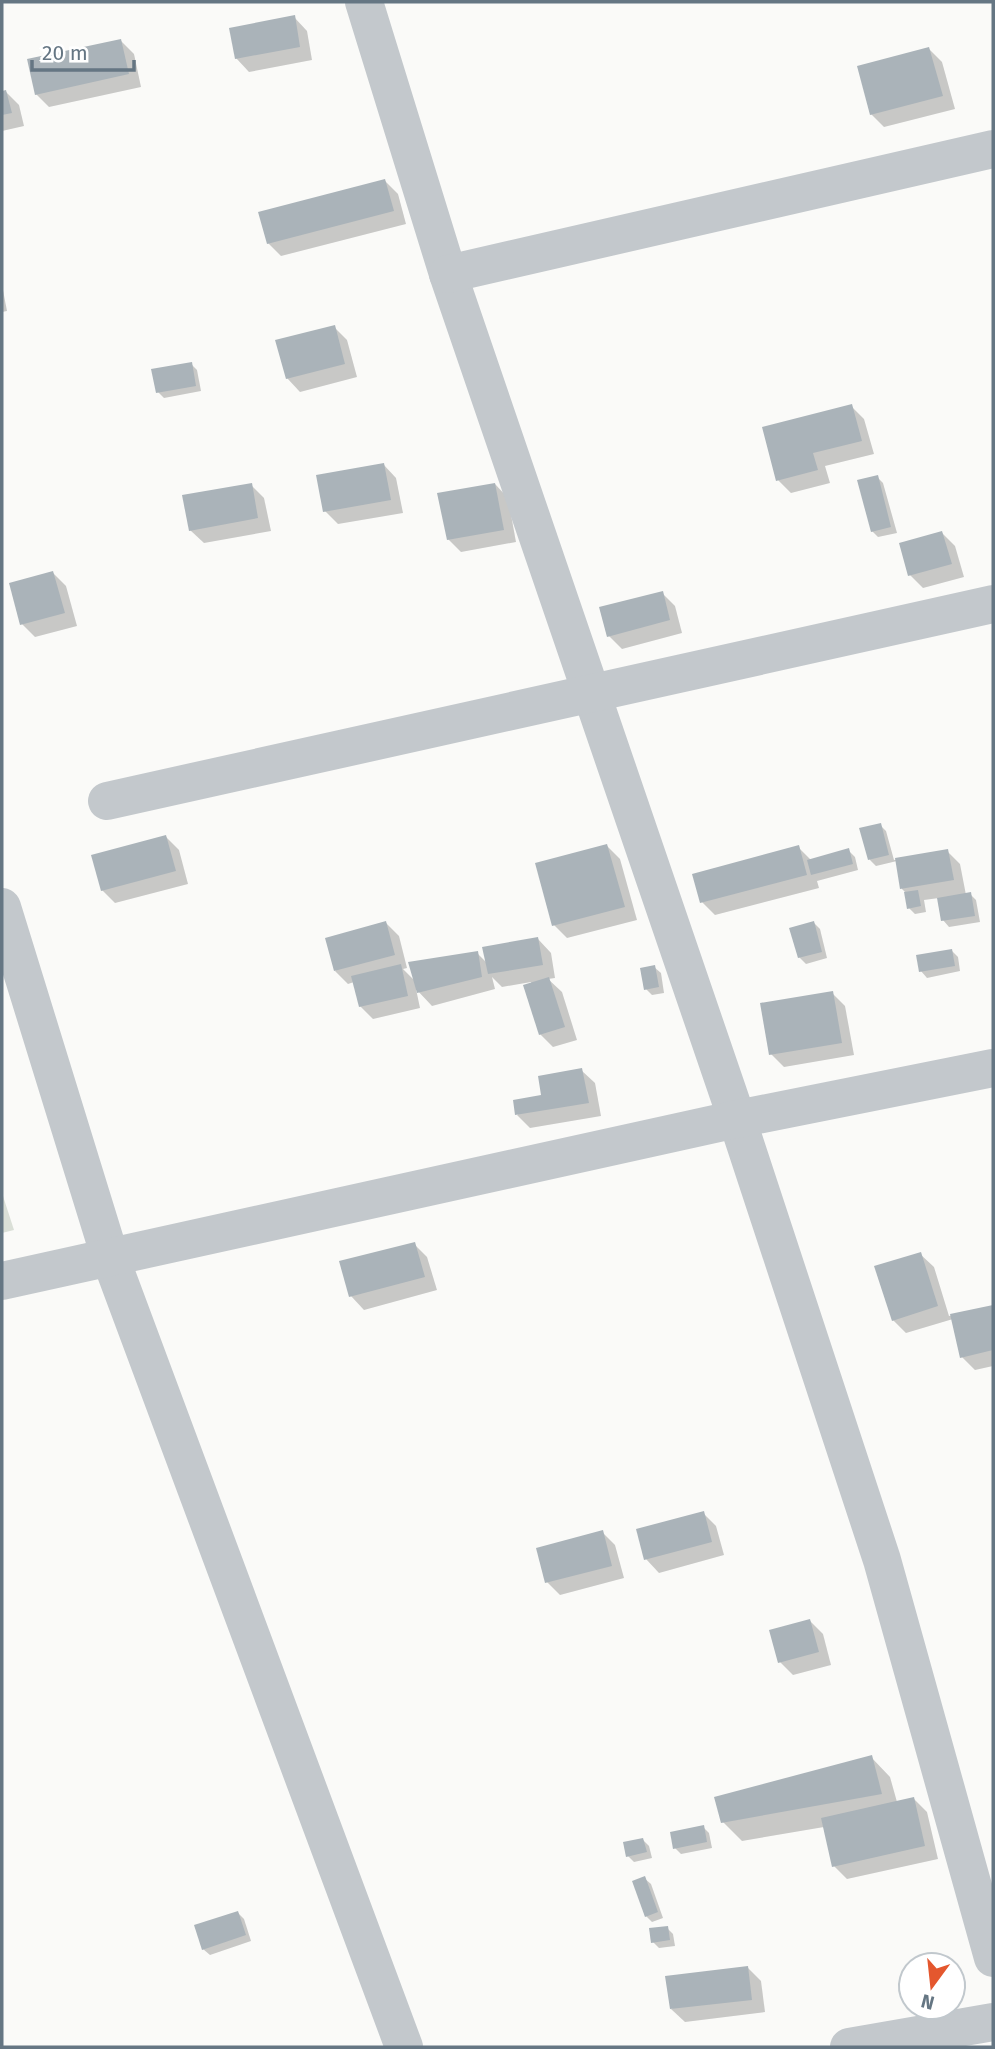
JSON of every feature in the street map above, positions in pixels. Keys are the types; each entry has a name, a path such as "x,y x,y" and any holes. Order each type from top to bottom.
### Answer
{"street":[{"path":"365,2 448,274 737,1119 882,1560 993,1958"},
{"path":"448,274 993,149"},
{"path":"107,801 993,604"},
{"path":"2,907 110,1257 404,2047"},
{"path":"2,1281 737,1119 993,1068"},
{"path":"849,2047 993,2022"}],"shaded area":[{"path":"2,1193 14,1230 2,1233"}],"building":[{"path":"295,15 300,47 235,59 229,28"},
{"path":"121,39 129,74 35,95 27,59"},
{"path":"929,47 943,96 870,115 857,66"},
{"path":"6,90 12,113 2,115 2,91"},
{"path":"385,179 394,211 267,244 258,212"},
{"path":"335,325 345,364 286,379 275,340"},
{"path":"192,362 196,386 156,393 151,369"},
{"path":"852,404 862,441 813,453 818,470 776,481 762,427"},
{"path":"384,463 391,500 323,512 316,475"},
{"path":"878,475 891,527 871,532 857,480"},
{"path":"252,483 258,518 189,531 182,495"},
{"path":"495,483 504,530 447,540 437,493"},
{"path":"942,531 952,564 908,576 899,543"},
{"path":"53,571 65,613 20,625 9,583"},
{"path":"663,591 670,620 607,637 599,607"},
{"path":"881,823 889,855 868,860 859,828"},
{"path":"166,835 176,871 101,891 91,855"},
{"path":"607,844 625,907 552,926 535,863"},
{"path":"799,845 807,875 700,903 692,874"},
{"path":"849,848 853,864 811,875 807,860"},
{"path":"948,849 954,880 900,889 895,858"},
{"path":"918,890 921,906 907,909 904,892"},
{"path":"971,892 975,916 941,921 937,898"},
{"path":"386,921 395,955 334,971 325,938"},
{"path":"814,921 822,952 798,958 789,928"},
{"path":"538,937 543,965 488,974 482,947"},
{"path":"952,949 955,966 919,972 916,955"},
{"path":"478,951 482,977 417,993 408,962"},
{"path":"401,964 408,996 359,1007 351,976"},
{"path":"655,965 659,987 644,990 640,968"},
{"path":"549,977 565,1027 539,1035 523,985"},
{"path":"833,991 842,1043 769,1055 760,1003"},
{"path":"582,1068 589,1103 515,1115 513,1100 541,1095 538,1076"},
{"path":"415,1242 425,1277 349,1297 339,1261"},
{"path":"921,1252 938,1306 892,1321 874,1266"},
{"path":"993,1305 993,1350 960,1358 950,1314"},
{"path":"704,1511 712,1542 644,1560 636,1529"},
{"path":"603,1530 612,1566 545,1583 536,1548"},
{"path":"810,1619 819,1652 778,1663 769,1630"},
{"path":"872,1755 882,1794 721,1823 714,1797"},
{"path":"914,1797 925,1846 832,1867 821,1818"},
{"path":"704,1825 707,1842 673,1849 670,1832"},
{"path":"643,1838 647,1852 626,1857 623,1842"},
{"path":"645,1876 658,1912 645,1917 632,1881"},
{"path":"238,1911 246,1935 202,1950 194,1925"},
{"path":"668,1926 670,1940 651,1943 649,1928"},
{"path":"748,1966 752,2000 670,2009 665,1976"}]}
